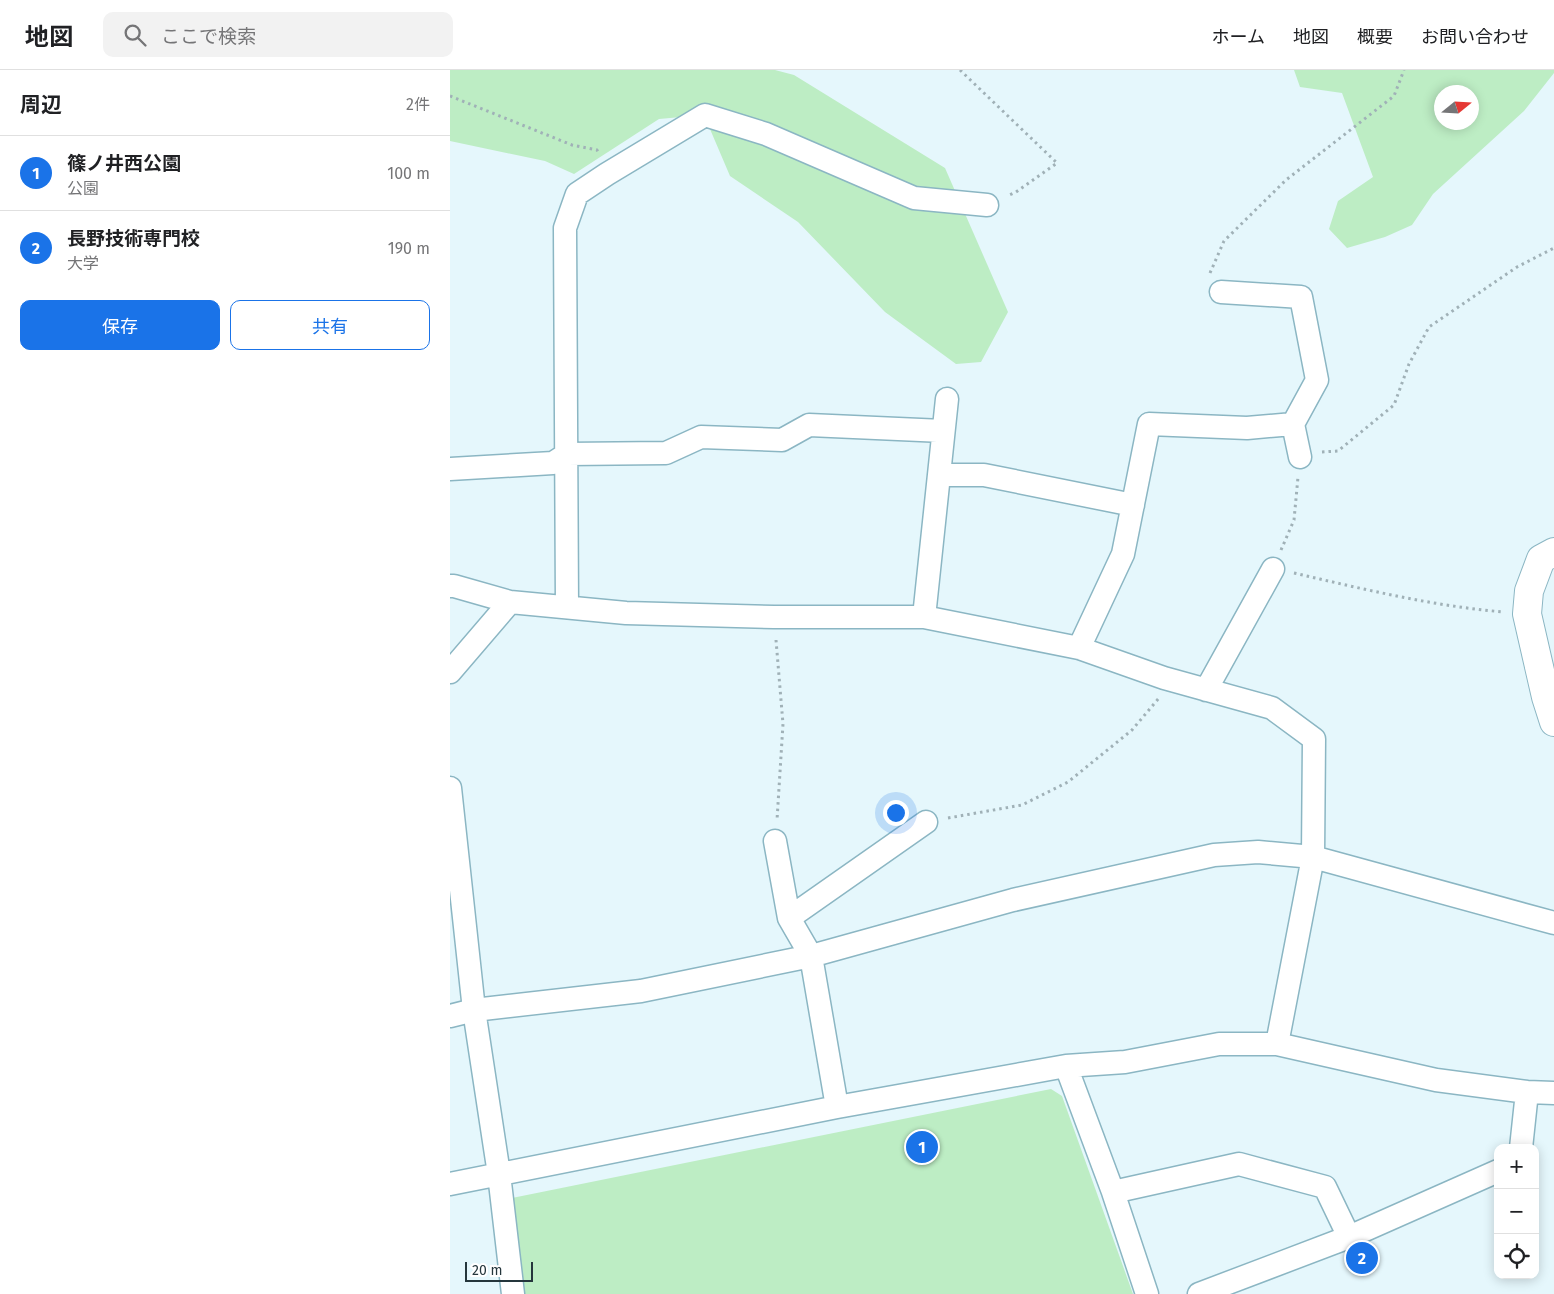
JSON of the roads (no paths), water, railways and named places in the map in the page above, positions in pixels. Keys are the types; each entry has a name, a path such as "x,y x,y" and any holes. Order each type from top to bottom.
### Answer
{"main road":[{"path":"1554,552 1541,559 1529,591 1527,614 1546,697 1554,722"}],"street":[{"path":"568,607 565,228 577,194 606,174 705,115 766,134 914,198 987,205"},
{"path":"1221,292 1301,297 1317,380 1293,424 1300,457"},
{"path":"924,617 947,399"},
{"path":"1080,648 1123,554 1149,424 1247,428 1293,424"},
{"path":"450,470 552,464 566,454 666,453 701,437 782,440 809,425 943,431"},
{"path":"939,475 984,475 1132,506"},
{"path":"1206,690 1273,568"},
{"path":"450,586 510,602 626,613 774,617 924,617 1080,648 1174,681 1272,708 1314,739 1313,857 1277,1044"},
{"path":"450,672 510,602"},
{"path":"450,788 474,1010 499,1174 513,1294"},
{"path":"788,918 926,822"},
{"path":"775,841 788,918 810,956 837,1107"},
{"path":"450,1016 474,1010 641,991 810,956 1013,900 1214,855 1258,852 1313,857 1554,923"},
{"path":"450,1184 837,1107 1066,1066 1125,1062 1219,1044 1277,1044 1436,1080 1527,1092 1554,1093"},
{"path":"1066,1066 1113,1192 1146,1294"},
{"path":"1521,1144 1527,1092"},
{"path":"1113,1192 1239,1164 1325,1187 1349,1237"},
{"path":"1199,1294 1349,1237 1494,1173"}],"place":[{"name":"篠ノ井西公園","path":"922,1147"},
{"name":"長野技術専門校","path":"1362,1258"}]}
